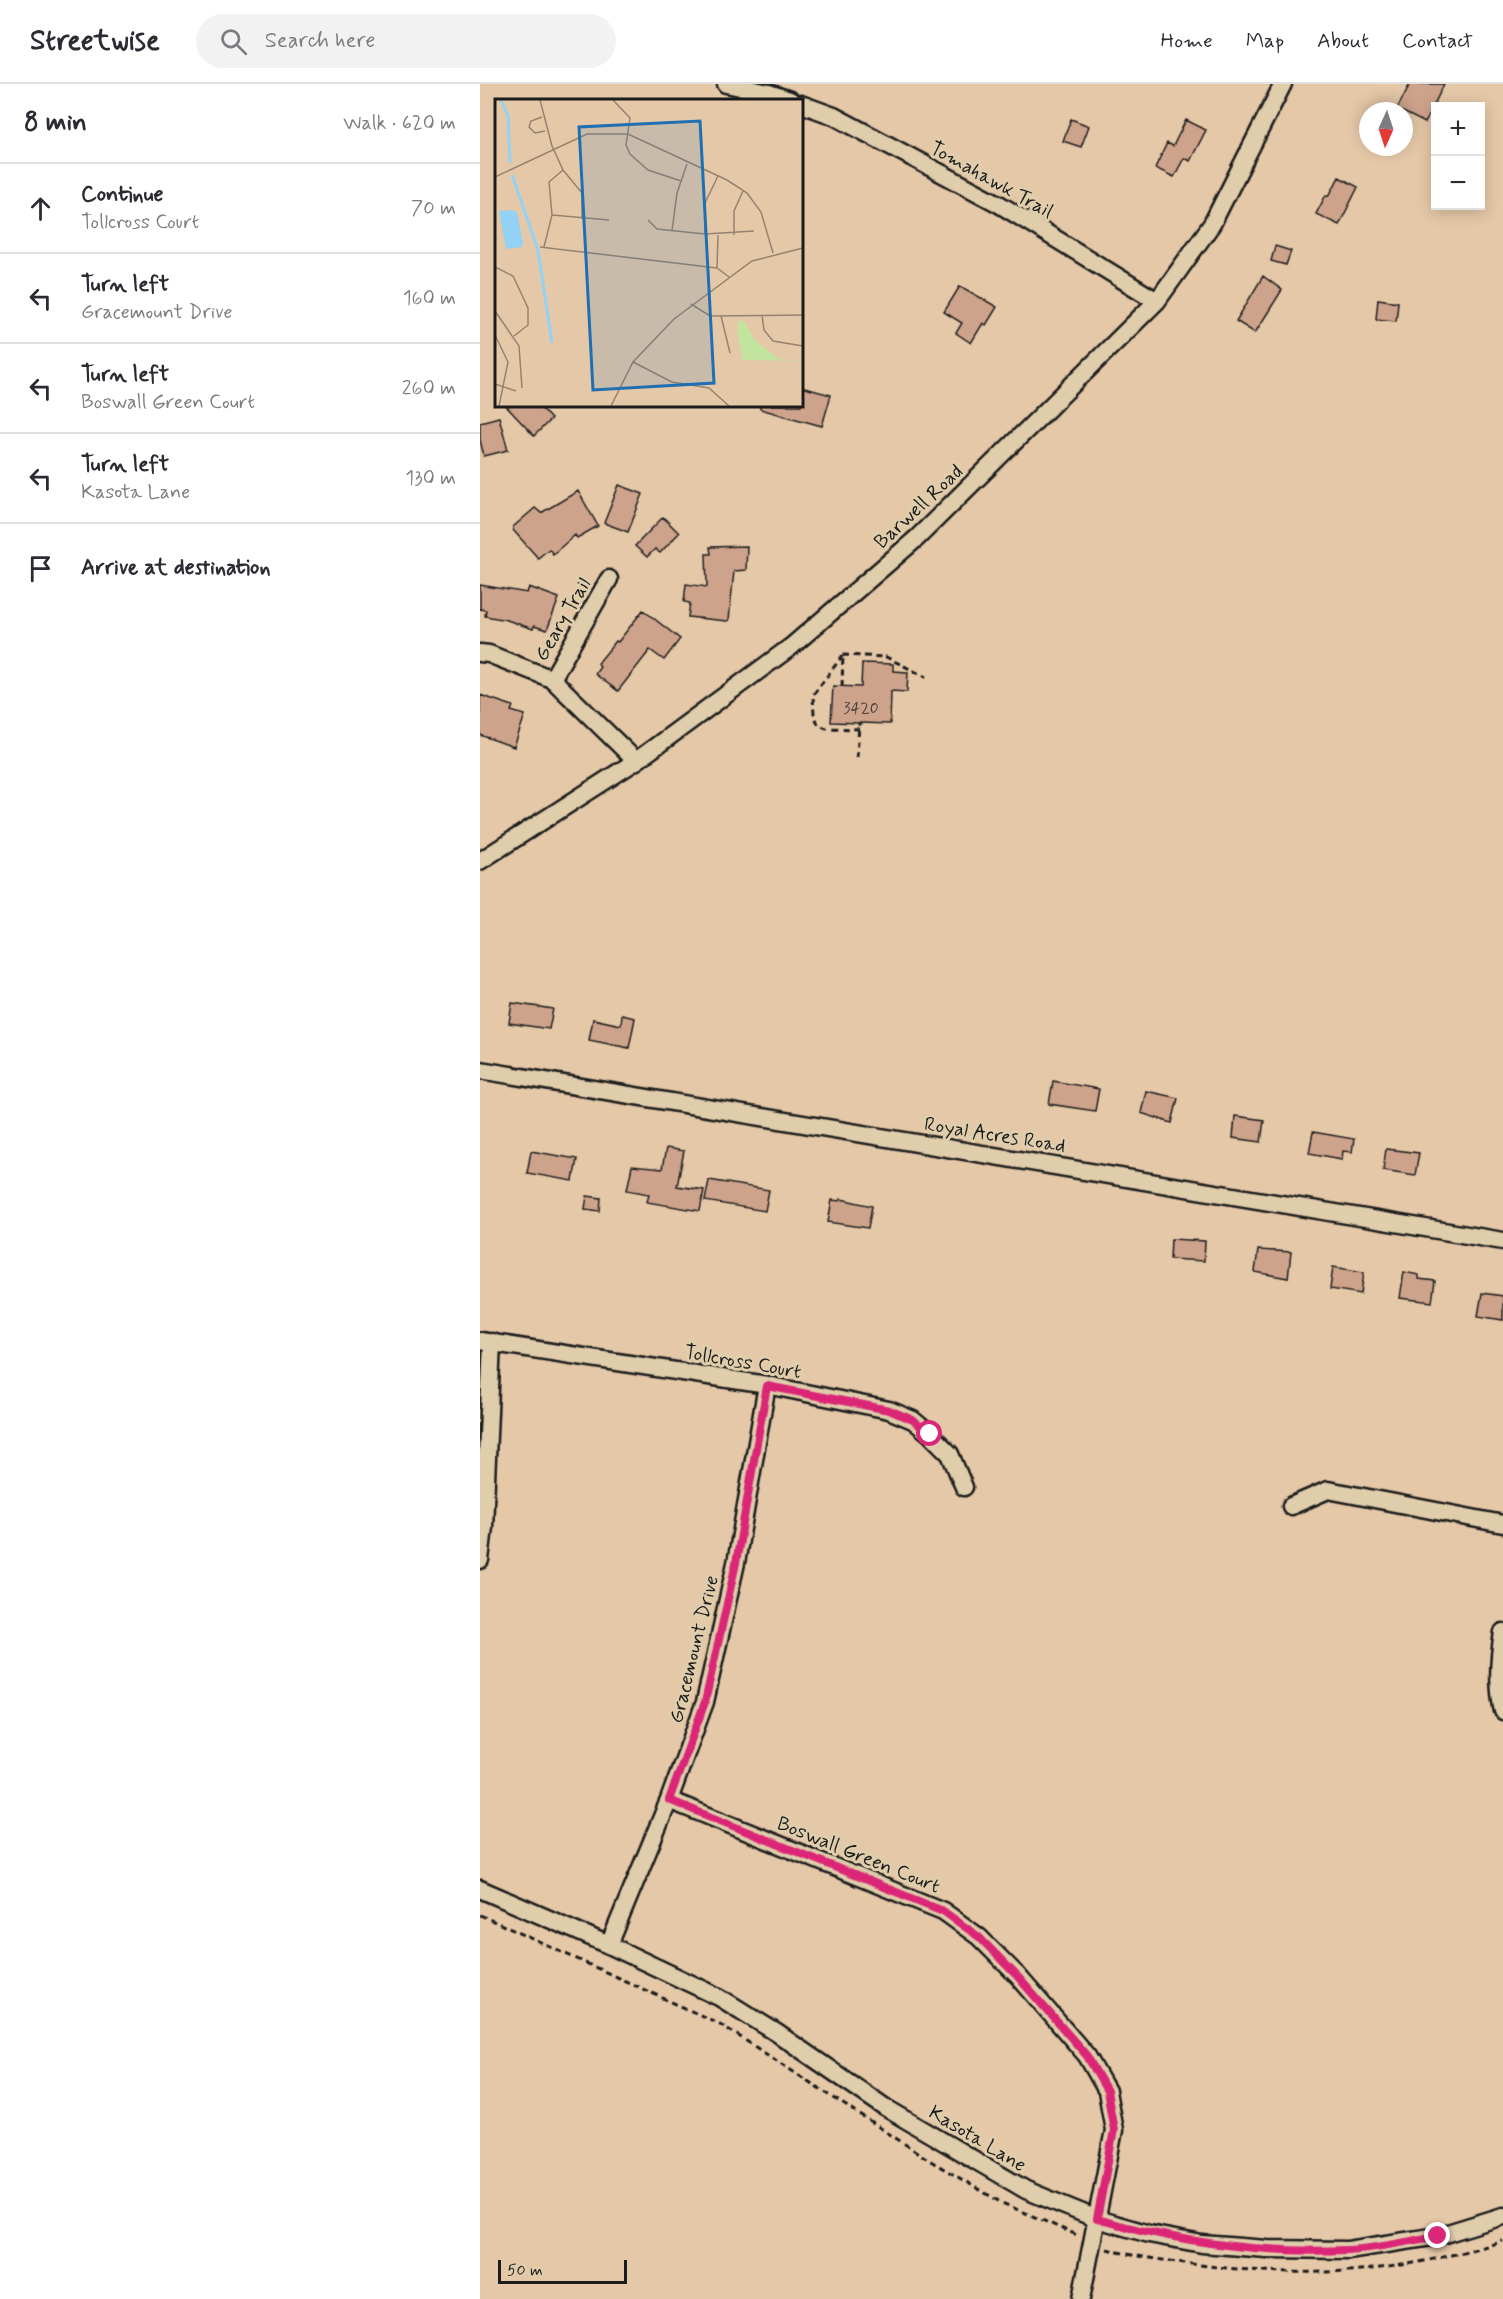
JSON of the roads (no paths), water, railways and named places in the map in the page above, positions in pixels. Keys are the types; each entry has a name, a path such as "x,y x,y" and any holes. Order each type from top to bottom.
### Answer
{"street":[{"path":"726,84 787,99"},
{"name":"Barwell Road","path":"480,861 636,761 792,646 917,538 1157,301 1212,224 1283,84"},
{"name":"Tomahawk Trail","path":"802,104 834,116 999,204 1157,301"},
{"name":"Geary Trail","path":"552,679 609,579"},
{"path":"480,653 489,654 552,679 636,761"},
{"name":"Royal Acres Road","path":"480,1070 1503,1240"},
{"path":"480,1560 484,1527 486,1341"},
{"name":"Tollcross Court","path":"486,1341 767,1386 889,1410 913,1420 950,1454 964,1487"},
{"name":"Gracemount Drive","path":"609,1945 669,1800 705,1702 736,1563 767,1386"},
{"path":"1291,1506 1328,1490 1503,1524"},
{"path":"1503,1632 1500,1650 1500,1697 1503,1710"},
{"name":"Boswall Green Court","path":"669,1800 943,1911 979,1937 1063,2026 1087,2056 1107,2091 1114,2130 1082,2299"},
{"name":"Kasota Lane","path":"480,1889 609,1945 719,1997 777,2033 886,2108 1026,2190 1097,2219 1149,2234 1202,2244 1267,2249 1348,2250 1438,2236 1503,2216"}]}
